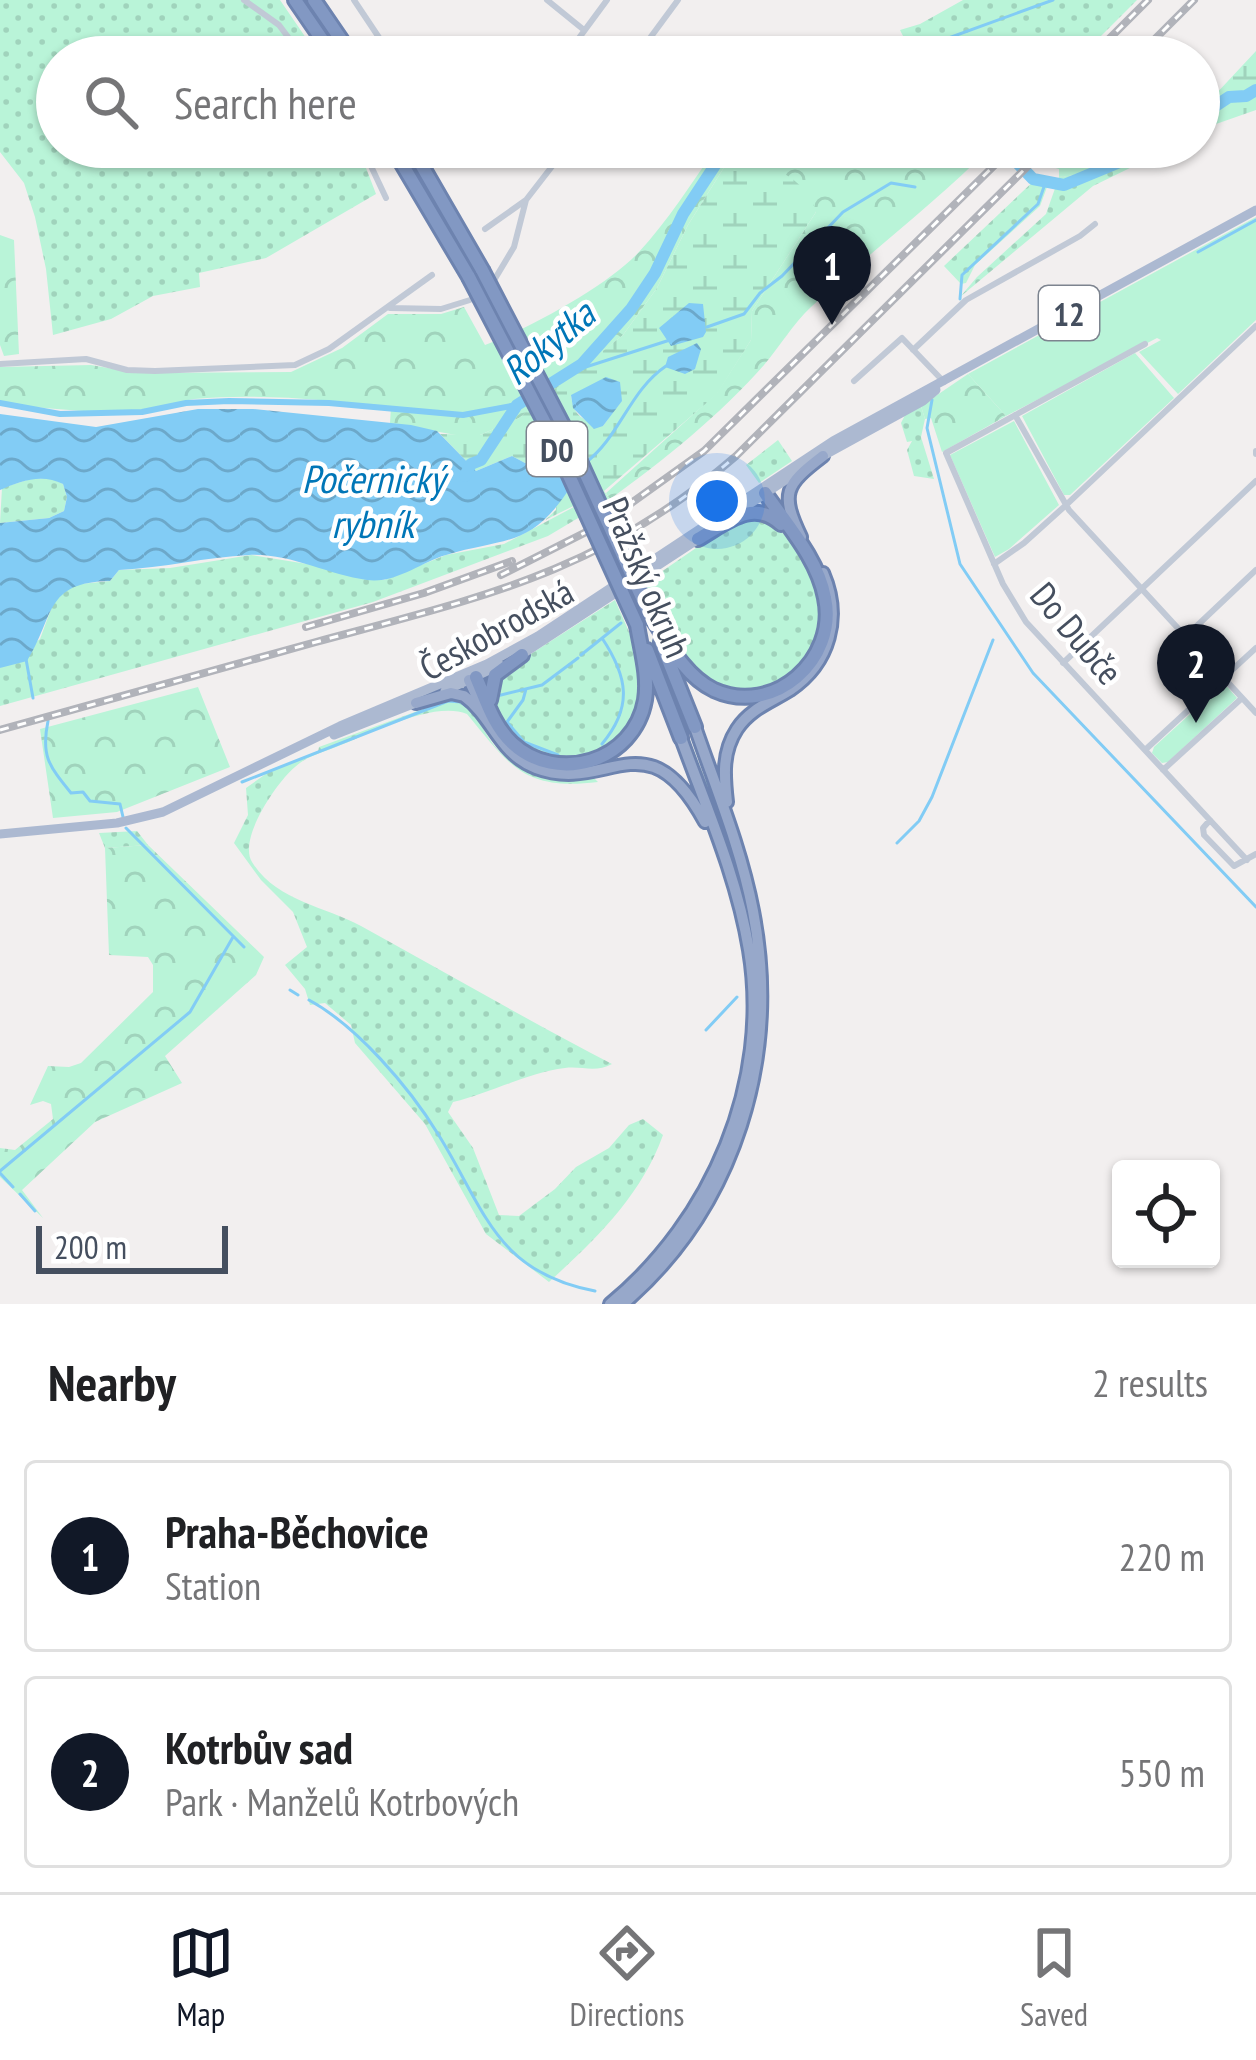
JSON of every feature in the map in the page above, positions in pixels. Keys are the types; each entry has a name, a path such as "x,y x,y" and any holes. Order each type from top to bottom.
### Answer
{"highway":[{"path":"295,0 320,36"},
{"path":"314,0 339,36"},
{"name":"Pražský okruh","path":"406,168 475,273 568,435 653,620 731,829"},
{"name":"Pražský okruh","path":"422,168 475,273 638,630 722,852"},
{"path":"623,1304 684,1238 724,1161 757,1065 761,996 756,928 731,829 724,771 734,734 754,710 810,673 830,635 830,590 788,509 787,494 800,474 823,456"},
{"path":"653,620 687,668 714,689 742,696 776,690 805,670 822,643 827,608 815,569 765,488"},
{"path":"765,488 802,539"},
{"path":"698,539 743,514 762,511 782,525 815,569"},
{"path":"471,675 500,736 552,764 583,764 612,751 632,733 646,681 638,630"},
{"path":"500,736 490,683 521,655"},
{"path":"416,703 451,693 464,696 524,762 557,773 623,763 656,769 686,792 722,852 745,930 753,982 747,1070 730,1145"},
{"path":"610,1304 670,1243 724,1161"}],"main road":[{"name":"Českobrodská","path":"303,744 416,703 471,675 538,636 833,441 1256,210"},
{"name":"Českobrodská","path":"0,834 153,815 303,744 521,655 698,539 765,488 922,401 944,382"}],"street":[{"path":"244,0 287,36"},
{"path":"355,0 378,36"},
{"path":"547,0 584,30"},
{"path":"580,36 607,0"},
{"path":"651,36 677,0"},
{"path":"372,168 386,198"},
{"path":"485,230 526,200 551,168"},
{"path":"493,282 508,262 526,200"},
{"path":"510,210 521,217"},
{"path":"913,350 966,299 1095,224"},
{"path":"0,364 86,359 127,370 155,371 295,364 329,349 432,274"},
{"path":"386,308 441,309 470,300"},
{"path":"994,564 1065,506 1256,326"},
{"path":"854,381 902,338 944,382"},
{"path":"1145,344 1016,415 1065,506 1256,713"},
{"name":"Do Dubče","path":"1016,415 946,454 994,564 1019,613 1247,860 1231,864 1202,831 1210,820"},
{"path":"1063,663 1256,482"},
{"path":"1185,637 1256,570"},
{"path":"1145,750 1256,649"},
{"path":"1163,770 1242,698"},
{"path":"1247,860 1256,854"}],"green space":[{"path":"0,0 280,0 305,36 36,36 36,168 366,168 376,194 266,258 199,273 200,287 153,296 111,319 53,335 35,217 24,183 0,152"},
{"path":"963,0 1137,0 1101,36 903,36 900,30"},
{"path":"1256,51 1256,110 1220,123 1220,90"},
{"path":"702,168 724,168 657,288 623,335 519,418 480,435 390,423 391,407 293,398 194,399 140,412 0,403 0,367 91,365 137,373 291,372 342,348 388,314 441,314 464,307 485,345 523,329 607,279 659,228"},
{"path":"724,168 773,168 805,191 816,212 752,311 751,340 717,394 604,491 545,520 556,510 557,461 525,463 512,456 476,471 440,434 480,435 519,418 623,335 657,288","holes":["571,396 622,400 603,426 581,417"]},
{"path":"740,168 968,168 811,307 711,419 610,499 606,493 717,393 751,340 752,311 816,212"},
{"path":"1056,168 1098,168 1059,177"},
{"path":"1092,168 1130,168 1093,186 960,297 1046,214 1059,177"},
{"path":"1039,176 1050,179 1040,206 975,265 961,284 944,266"},
{"path":"1256,217 1256,320 1178,394 1139,352 1161,340 1157,338 1006,416 968,374"},
{"path":"0,235 14,240 19,354 4,356 0,345"},
{"path":"1135,353 1174,398 1070,495 1064,495 1022,416"},
{"path":"968,374 1006,416 942,452 931,418 925,419 921,406"},
{"path":"921,406 925,419 921,437 934,479 914,476 907,450 912,441 907,442 901,423"},
{"path":"1014,421 1059,505 995,557 950,455"},
{"path":"778,440 792,461 759,483 746,465"},
{"path":"51,478 63,484 64,511 49,518 0,523 2,488"},
{"path":"604,491 610,499 548,536 373,602 0,706 0,668 40,639 54,601 80,584 110,581 119,570 170,568 251,555 384,580 446,555 504,544"},
{"path":"751,515 786,536 805,560 820,603 818,634 806,659 786,678 762,690 735,691 708,681 682,658 645,583"},
{"path":"615,600 640,669 635,717 615,742 588,755 558,757 529,748 506,731 495,705 501,673"},
{"path":"648,631 706,782 711,782 726,828 718,830"},
{"path":"1224,683 1237,698 1162,763 1152,753 1154,747"},
{"path":"198,687 230,767 117,812 53,818 40,729"},
{"path":"456,697 471,709 496,748 520,766 547,775 592,776 598,782 535,778 508,761 495,748 467,714 437,711 383,727 299,763 261,812 249,852 262,875 287,894 361,926 612,1064 551,1071 453,1102 448,1112 473,1148 499,1215 519,1216 576,1167 609,1148 629,1125 643,1119 663,1135 630,1197 549,1282 486,1234 425,1124 355,1043 351,1025 325,1003 310,1005 305,989 285,965 307,947 293,912 234,843 248,815 246,788 270,771 318,752 319,747"},
{"path":"137,831 148,845 105,848 99,833"},
{"path":"148,845 264,957 256,975 165,1056 182,1083 95,1122 22,1190 43,1218 0,1177 0,1148 15,1150 53,1119 51,1104 30,1105 48,1066 81,1063 153,992 153,965 148,957 109,955 105,848"}],"water":[{"path":"689,303 703,304 706,332 671,346 659,328"},
{"path":"697,343 701,349 695,369 685,374 665,367 668,357"},
{"path":"606,377 620,382 622,401 603,426 594,429 573,408 571,395"},
{"name":"Počernický rybník","path":"198,409 253,409 411,425 437,431 476,471 512,456 525,463 557,461 571,486 544,520 517,537 446,555 388,579 367,580 264,555 119,570 110,581 89,583 62,595 27,661 0,668 0,523 49,518 64,511 67,497 63,484 47,479 0,490 0,414 96,427"}],"waterway":[{"path":"954,36 1053,0"},
{"name":"Rokytka","path":"1220,103 1256,90"},
{"name":"Rokytka","path":"465,476 517,405 582,364 631,309 713,168"},
{"name":"Rokytka","path":"1022,168 1033,179 1064,185 1105,168"},
{"path":"960,299 962,275 1038,204 1046,181"},
{"path":"707,327 744,314 843,212 891,183 915,187"},
{"path":"1198,252 1256,220"},
{"path":"567,373 670,340"},
{"path":"585,463 666,366"},
{"path":"932,400 927,428 960,564 1033,673 1256,907"},
{"path":"0,403 60,414 142,412 229,401 329,403 463,415 517,405"},
{"path":"581,655 621,623"},
{"path":"602,638 617,666 623,692 619,717 602,744"},
{"path":"897,843 919,821 932,797 993,640"},
{"path":"497,696 542,685 578,658"},
{"path":"26,659 33,698"},
{"path":"526,689 507,722 524,742 558,755"},
{"path":"242,782 448,701 470,709"},
{"path":"48,721 46,751 63,783 71,793 83,792 90,801 120,804 123,817"},
{"path":"126,828 244,947"},
{"path":"0,1171 190,1012 233,937"},
{"path":"290,990 298,995"},
{"path":"706,1030 737,997"},
{"path":"309,1000 345,1025 397,1078 438,1134 482,1212 514,1253 561,1282 595,1291"},
{"path":"0,1173 13,1187"},
{"path":"20,1194 35,1211"}],"railway":[{"path":"1112,36 1148,0"},
{"path":"1158,36 1194,0"},
{"path":"501,575 602,524 704,451 992,168"},
{"path":"0,730 487,594 538,576 637,528 736,456 1026,168"},
{"path":"306,627 424,593 512,561"}],"place":[{"name":"Praha-Běchovice","path":"832,325"},
{"name":"Kotrbův sad","path":"1196,723"}]}
